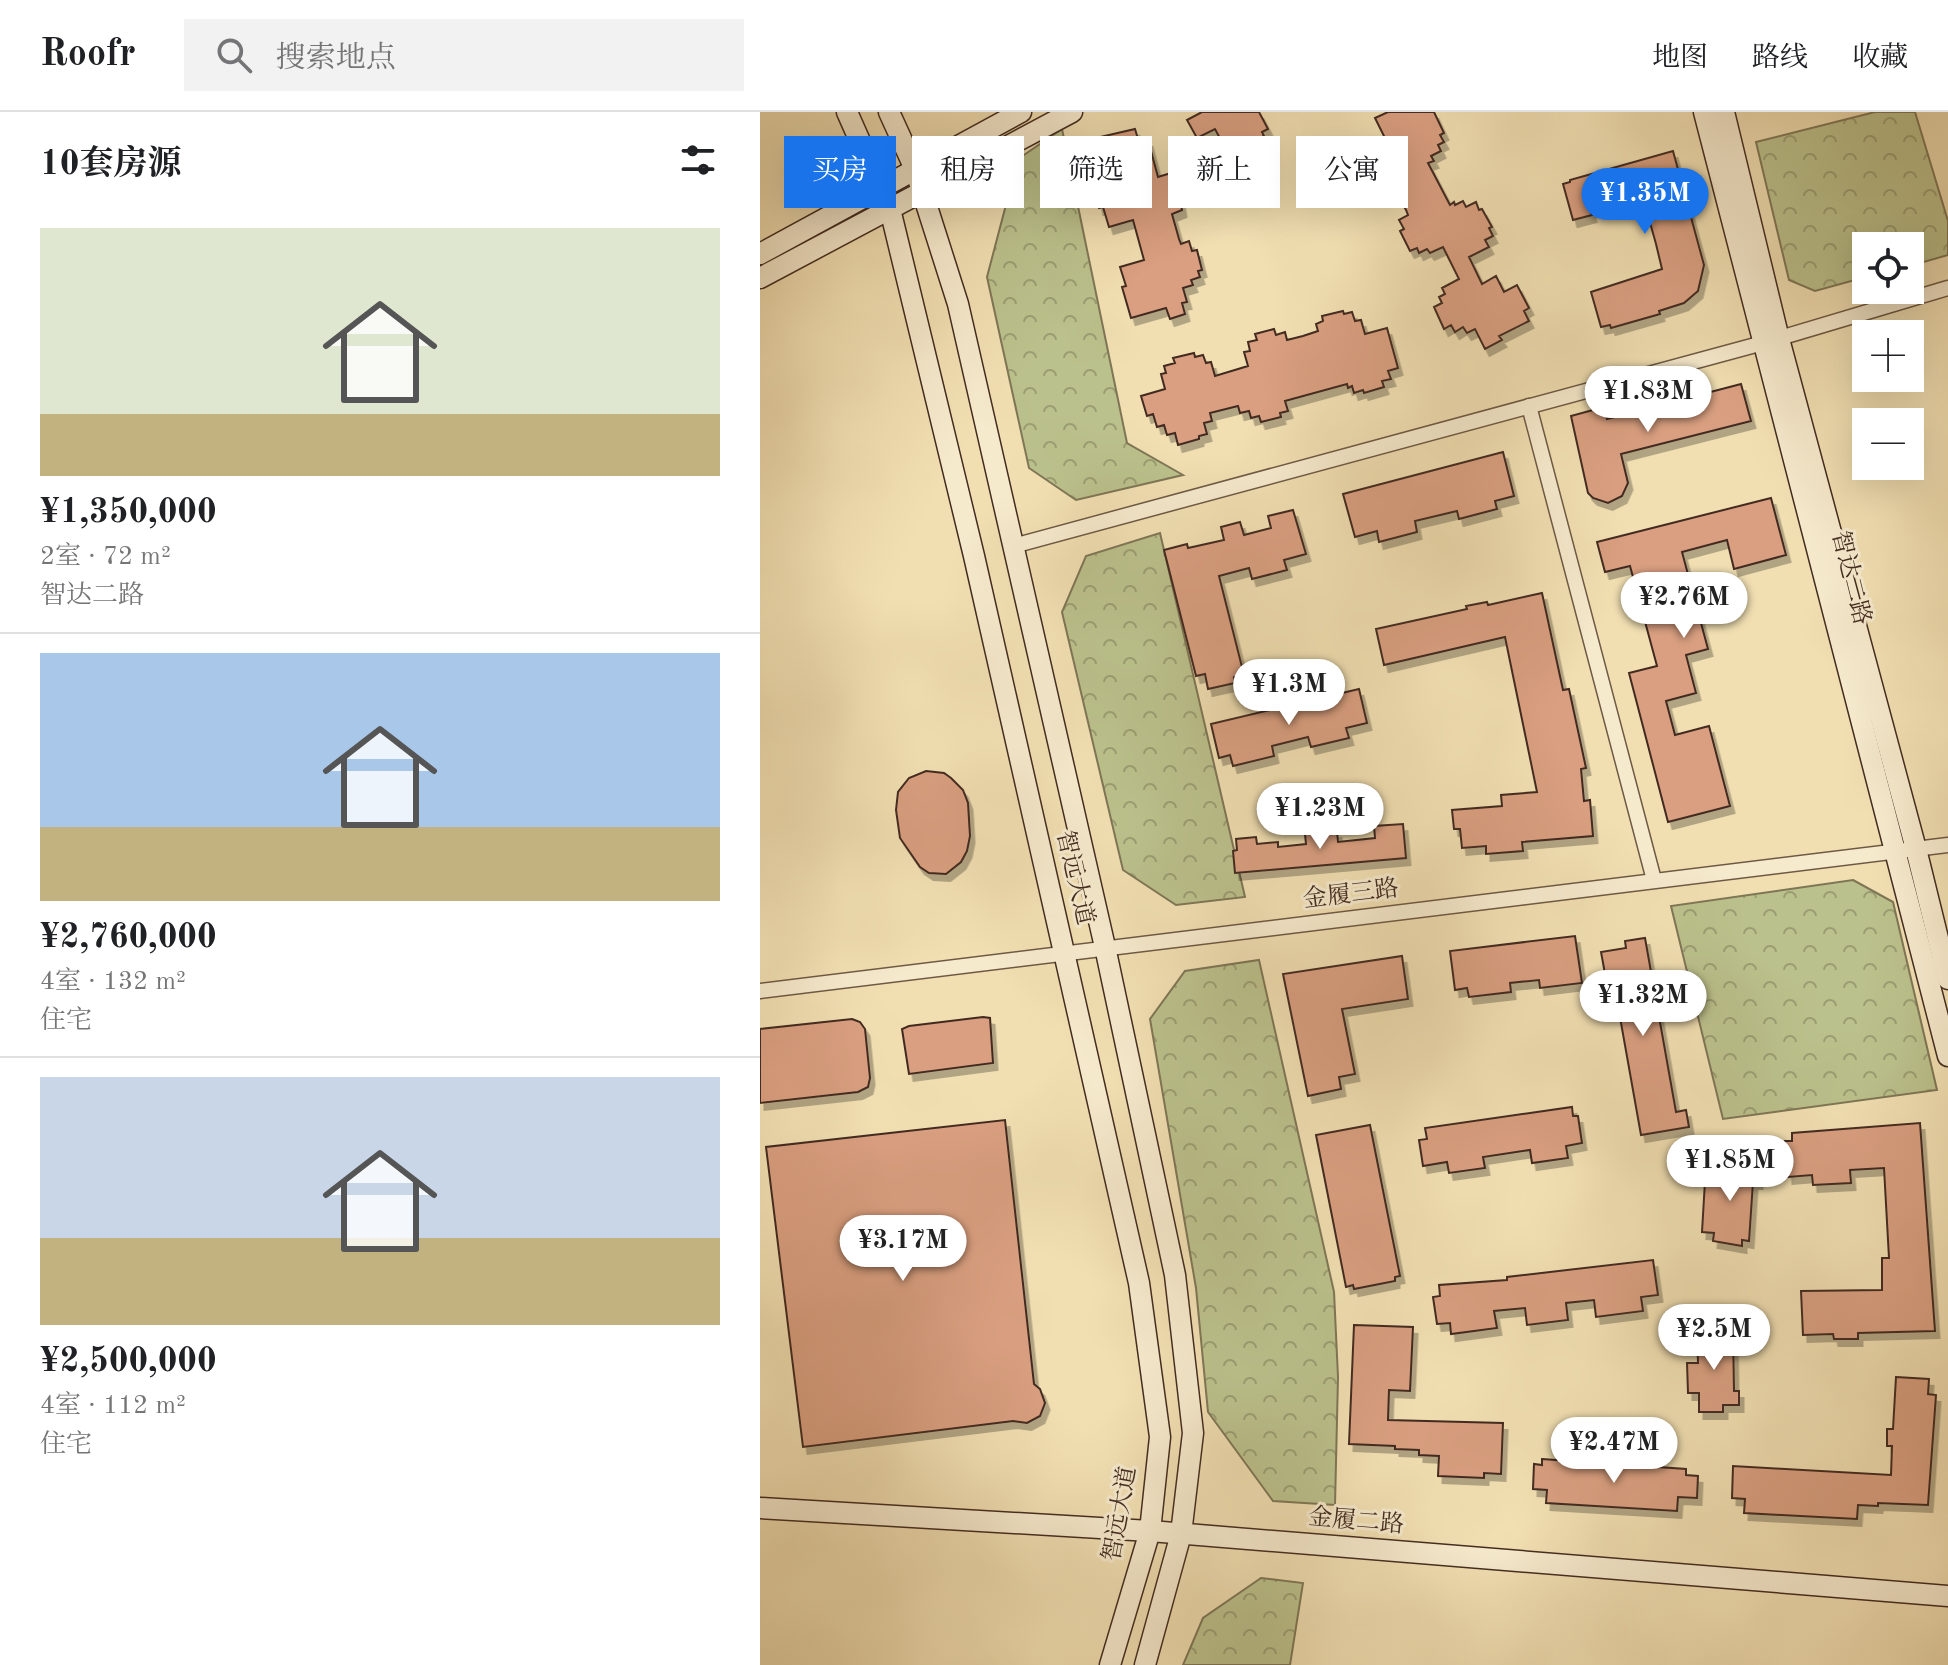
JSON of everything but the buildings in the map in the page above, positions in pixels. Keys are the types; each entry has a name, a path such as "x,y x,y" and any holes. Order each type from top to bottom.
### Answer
{"main road":[{"name":"智远大道","path":"847,112 858,136"},
{"name":"智远大道","path":"889,112 912,162"},
{"path":"976,136 1021,112"},
{"path":"1024,137 1072,112"},
{"name":"智达二路","path":"1704,112 1916,849 1948,979"},
{"name":"智达二路","path":"1724,112 1771,341 1894,851 1948,1056"},
{"path":"760,278 912,197"},
{"path":"760,254 845,208"},
{"name":"智远大道","path":"928,208 958,304 1105,947 1175,1275 1193,1433 1181,1534 1145,1665"},
{"name":"智远大道","path":"890,209 974,556 1139,1283 1160,1437 1150,1531 1110,1665"},
{"name":"金履二路","path":"760,1508 1150,1531 1948,1596"}],"street":[{"path":"1013,546 1771,341 1948,288"},
{"path":"1529,406 1654,880"},
{"name":"金履三路","path":"760,991 1948,845"}],"green space":[{"path":"1875,112 1915,112 1948,221 1948,255 1924,262 1924,232 1852,232 1852,281 1815,291 1789,280 1756,142"},
{"path":"1062,129 1063,136 1052,136"},
{"path":"1040,144 1040,208 1078,208 1127,443 1183,475 1076,500 1029,468 987,277 1005,208 1024,208 1024,155"},
{"path":"1160,533 1245,897 1176,905 1123,870 1062,612 1086,556"},
{"path":"1853,880 1893,902 1937,1090 1723,1119 1671,906"},
{"path":"1259,960 1334,1292 1338,1377 1335,1505 1273,1501 1208,1412 1196,1288 1150,1019 1185,971"},
{"path":"1261,1578 1303,1583 1290,1665 1183,1665 1203,1618"}]}
